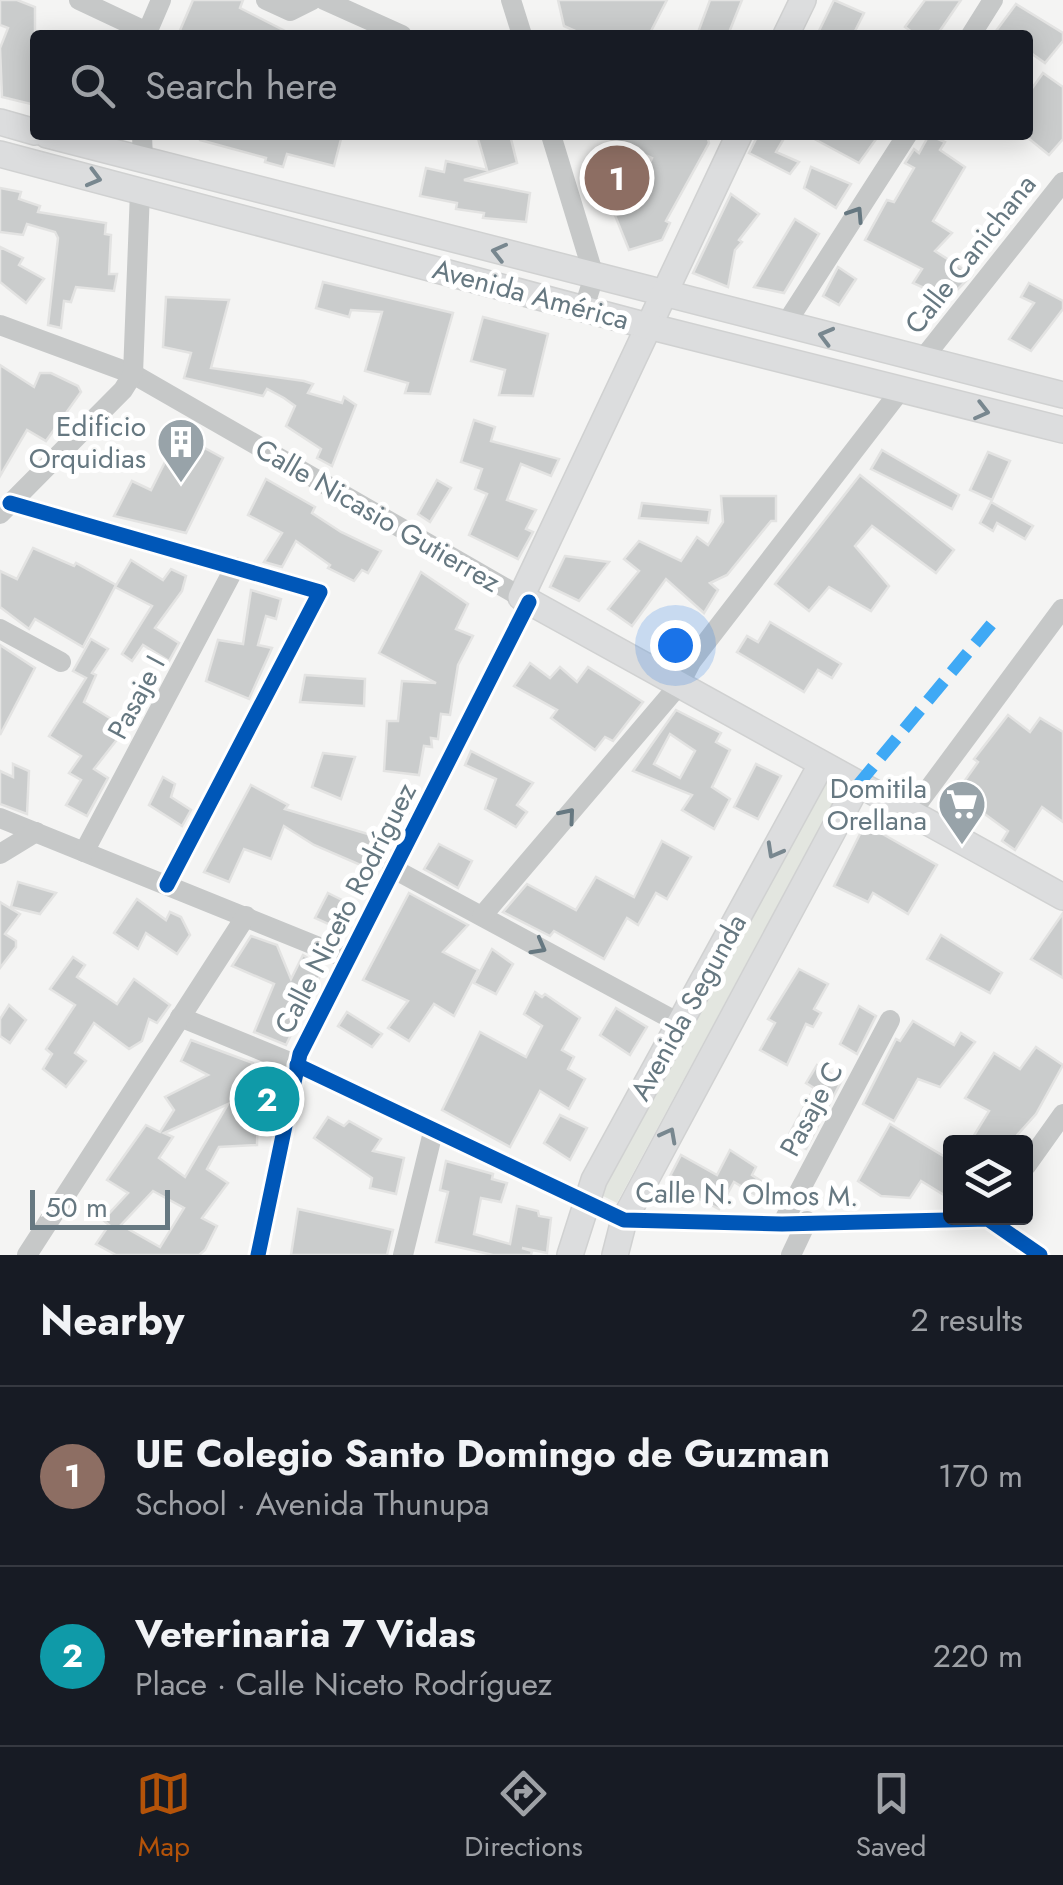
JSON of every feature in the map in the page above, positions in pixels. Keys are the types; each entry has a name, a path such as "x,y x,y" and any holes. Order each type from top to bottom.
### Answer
{"main road":[{"path":"788,30 803,0"},
{"path":"0,122 30,131"},
{"name":"Avenida América","path":"84,140 142,148 662,295 1063,394"},
{"name":"Calle Niceto Rodríguez","path":"525,599 736,140"},
{"name":"Avenida América","path":"0,154 648,326 1063,430"},
{"name":"Calle Nicasio Gutierrez","path":"525,599 1063,897"},
{"name":"Avenida Segunda","path":"570,1255 584,1203 822,766"},
{"name":"Avenida Segunda","path":"616,1255 624,1220 857,786"}],"street":[{"path":"79,0 140,30"},
{"path":"147,30 161,0"},
{"path":"266,0 290,11 312,0"},
{"path":"324,0 391,30"},
{"path":"511,0 520,30"},
{"path":"974,30 993,0"},
{"path":"553,140 594,276 584,308"},
{"path":"785,325 904,140"},
{"name":"Calle Canichana","path":"920,361 1063,182"},
{"path":"5,509 123,390 132,374 140,190"},
{"name":"Calle Nicasio Gutierrez","path":"0,324 132,374 525,599"},
{"path":"482,916 679,685 691,662 900,391"},
{"path":"5,509 320,592 167,884"},
{"name":"Pasaje I","path":"84,852 235,567"},
{"name":"Calle Niceto Rodríguez","path":"258,1255 297,1065 346,958 525,599"},
{"path":"910,814 1062,609"},
{"path":"0,629 61,662"},
{"path":"0,818 346,958"},
{"path":"0,854 36,832"},
{"path":"392,868 679,1023"},
{"path":"28,1255 246,916"},
{"name":"Calle N. Olmos M.","path":"180,1016 297,1065 624,1220 782,1224 943,1219"},
{"name":"Pasaje C","path":"782,1224 890,1020"},
{"path":"1033,1156 1063,1114"},
{"path":"403,1255 433,1132"},
{"path":"792,1255 807,1221"},
{"name":"Calle N. Olmos M.","path":"998,1225 1040,1255"}],"shaded area":[{"path":"824,782 840,790 617,1203 601,1195"}],"building":[{"path":"0,0 17,0 35,7 35,30 30,30 30,104 2,97 0,48 8,28 0,25"},
{"path":"193,0 243,0 240,8 283,30 180,30"},
{"path":"558,0 667,0 652,30 573,30 564,26"},
{"path":"710,0 742,0 730,30 699,30"},
{"path":"834,0 864,13 856,30 819,30"},
{"path":"925,0 961,0 940,30 905,27"},
{"path":"1016,4 1063,33 1063,41 1045,63 1033,55 1033,30 997,30"},
{"path":"1043,73 1063,87 1063,139 1049,155 1030,140 1033,87"},
{"path":"200,140 341,140 334,166 287,154 283,167 265,162 266,158"},
{"path":"478,140 511,140 517,163 464,180 530,193 526,222 483,218 484,213 456,209 457,203 420,196 426,168 444,172 446,161 487,170"},
{"path":"612,140 708,140 666,221 670,223 662,240 629,250 614,213 629,207 652,158"},
{"path":"756,140 783,140 776,152 799,162 790,174 749,153"},
{"path":"816,140 875,140 859,163"},
{"path":"926,140 940,140 945,142 940,150 965,167 933,221 952,233 935,251 972,275 948,299 913,283 922,269 865,240 887,200 894,202 914,168 905,163 914,149 919,153"},
{"path":"811,167 851,184 836,208 804,188"},
{"path":"0,188 21,192 19,199 40,206 38,212 106,223 105,234 111,235 109,274 117,274 114,291 76,287 71,302 64,301 61,328 48,325 58,238 55,232 27,224 23,235 0,232"},
{"path":"731,194 759,214 739,240 742,242 735,250 728,287 693,273"},
{"path":"795,219 819,234 784,293 754,287"},
{"path":"0,247 23,258 19,265 44,279 26,303 0,282"},
{"path":"838,267 856,279 839,305 823,296"},
{"path":"323,282 453,313 430,394 405,393 408,383 365,371 382,312 351,310 349,317 316,308"},
{"path":"1029,283 1063,301 1063,309 1031,351 1009,339 1034,303 1021,297"},
{"path":"166,297 229,300 211,368 304,381 313,384 308,393 342,403 344,397 356,405 332,466 317,458 321,449 286,426 295,406 284,398 267,389 263,396 184,378 191,353 163,347"},
{"path":"483,317 548,334 533,396 499,395 505,370 471,361"},
{"path":"0,365 34,387 40,373 51,373 78,386 81,392 46,441 27,430 0,476"},
{"path":"474,420 495,427 491,441 559,459 551,476 521,464 507,500 536,510 526,529 533,532 518,559 469,535 487,494 475,489 482,469 461,462"},
{"name":"Edificio Orquidias","path":"179,434 223,458 186,533 114,516 132,481 151,490"},
{"path":"882,450 959,495 952,509 871,469"},
{"path":"988,452 1010,461 992,500 970,490"},
{"path":"860,475 954,550 936,573 872,526 855,546 889,586 871,611 829,587 809,611 775,584"},
{"path":"266,479 315,507 312,513 341,532 381,551 368,573 362,570 354,581 328,568 330,565 296,541 282,567 264,562 282,533 248,515"},
{"path":"437,480 451,488 430,522 418,514"},
{"path":"721,496 776,496 776,521 771,521 727,575 710,583 718,590 704,613 666,579 632,626 608,609 639,571 624,559 639,541 681,561 697,537 708,545 723,522"},
{"path":"991,502 1033,526 1025,539 997,523 993,531 980,523"},
{"path":"642,503 710,510 708,523 639,518"},
{"path":"33,548 74,566 76,563 116,585 83,647 35,619 29,629 0,607 0,571 17,579"},
{"path":"565,556 609,562 579,601 550,587"},
{"path":"131,560 163,580 171,569 186,576 182,591 155,628 179,643 169,661 143,645 132,661 122,654 152,606 115,587"},
{"path":"421,572 468,604 456,629 473,636 458,665 450,715 441,714 438,739 431,738 432,747 424,746 419,775 384,771 387,721 398,721 402,681 436,683 379,653"},
{"path":"251,590 281,599 276,619 266,616 258,645 272,648 249,699 206,681 218,640 243,644"},
{"path":"770,622 841,664 832,678 818,670 804,692 737,652 747,636 758,642"},
{"path":"91,639 108,649 92,673 96,675 84,702 126,728 94,769 108,778 87,816 66,805 81,780 69,773 81,756 49,736 86,678 73,671"},
{"path":"0,645 35,668 0,735"},
{"path":"530,663 550,678 560,667 577,682 588,667 643,702 613,741 605,737 595,750 551,718 557,710 514,686"},
{"path":"305,675 365,679 364,706 300,702"},
{"path":"676,710 721,733 716,742 730,750 712,787 730,799 714,829 682,810 692,795 633,771","holes":["670,734 695,751 680,778 654,764"]},
{"path":"1008,715 1030,732 1040,718 1063,732 1063,822 1042,807 1015,850 1002,841 1008,831 956,793 978,762 974,759"},
{"path":"471,751 533,783 517,805 527,812 516,827 485,809 496,779 465,765"},
{"path":"323,753 355,757 341,799 312,787"},
{"path":"13,764 29,771 27,814 0,804 0,771 13,777"},
{"path":"756,764 781,776 758,819 734,807"},
{"path":"163,777 175,784 171,797 191,810 182,826 149,805"},
{"path":"251,785 288,805 285,809 381,838 365,867 314,845 284,826 271,859 244,849 229,882 204,872"},
{"path":"865,824 937,865 908,914 873,893 868,902 834,886"},
{"path":"662,841 691,857 667,899 656,893 638,925 627,918 604,959 554,931 550,936 503,912 527,884 576,910 596,877 634,897"},
{"path":"439,844 472,861 458,888 424,869"},
{"path":"18,882 56,893 40,914 11,907"},
{"path":"328,893 350,904 337,928 315,918"},
{"path":"409,893 468,925 443,952 478,970 454,1016 434,1004 409,1041 388,1028 408,1001 363,980"},
{"path":"137,899 166,920 170,912 181,917 190,935 177,954 146,933 138,949 114,933"},
{"path":"0,902 20,914 5,934 16,941 16,947 0,968"},
{"path":"1063,913 1063,978 1031,959"},
{"path":"941,935 1002,973 990,993 927,959"},
{"path":"251,936 277,945 291,979 303,955 324,968 286,1045 254,1032 274,984 232,966"},
{"path":"492,949 513,964 496,994 474,983"},
{"path":"73,957 85,965 77,977 117,1004 134,979 170,1005 157,1023 149,1019 142,1041 129,1049 94,1023 75,1053 86,1061 66,1087 43,1069 52,1054 46,1049 75,1005 50,989"},
{"path":"799,969 828,984 814,1009 821,1013 813,1027 806,1024 787,1065 760,1050 775,1023 768,1019"},
{"path":"535,992 542,997 545,994 580,1018 562,1050 574,1057 568,1069 585,1079 569,1109 540,1091 510,1147 442,1110 480,1032 526,1057 542,1026 524,1014"},
{"path":"9,1005 26,1020 10,1043 0,1036 0,1019"},
{"path":"859,1006 876,1016 857,1054 840,1044"},
{"path":"616,1008 647,1027 630,1055 600,1035"},
{"path":"347,1012 382,1034 372,1047 338,1026"},
{"path":"913,1021 954,1045 961,1033 975,1042 940,1087 918,1079 894,1121 863,1104 896,1039 900,1041"},
{"path":"191,1040 253,1063 245,1079 276,1095 274,1110 258,1103 257,1145 219,1147 207,1169 228,1183 202,1218 217,1226 205,1250 199,1255 116,1255 96,1244 109,1225 103,1220 128,1193 107,1180 146,1125 160,1132 174,1110 165,1097 208,1075 181,1061","holes":["228,1104 185,1177 159,1158 173,1137 164,1133","153,1191 184,1208 160,1247 121,1225"]},
{"path":"1036,1047 1063,1065 1036,1114 1017,1135 974,1135 989,1111 965,1098 994,1053 1020,1069"},
{"path":"817,1065 842,1080 806,1149 786,1140 814,1088 806,1083"},
{"path":"560,1115 587,1128 570,1160 544,1143"},
{"path":"328,1117 344,1126 349,1121 381,1139 373,1151 404,1158 396,1194 370,1188 372,1178 314,1138"},
{"path":"890,1124 943,1156 943,1194 921,1181 910,1198 881,1196 858,1181"},
{"path":"730,1150 756,1167 752,1175 761,1181 754,1194 734,1182 719,1209 667,1182 681,1155 717,1175"},
{"path":"446,1161 493,1174 492,1179 507,1183 501,1202 481,1198 474,1234 510,1244 517,1206 538,1211 539,1216 551,1218 547,1253 522,1248 532,1251 531,1255 493,1255 436,1242 448,1192 440,1190"},
{"path":"298,1209 393,1230 387,1255 291,1255"}],"marked path":[{"path":"857,786 994,621"}],"cycle path":[{"path":"10,503 320,592 167,885"},
{"path":"258,1255 300,1054 529,602"},
{"path":"297,1065 624,1220 782,1224 988,1219 1040,1255"}],"place":[{"name":"UE Colegio Santo Domingo de Guzman","path":"617,178"},
{"name":"Edificio Orquidias","path":"181,484"},
{"name":"Domitila Orellana","path":"962,846"},
{"name":"Veterinaria 7 Vidas","path":"267,1099"}]}
